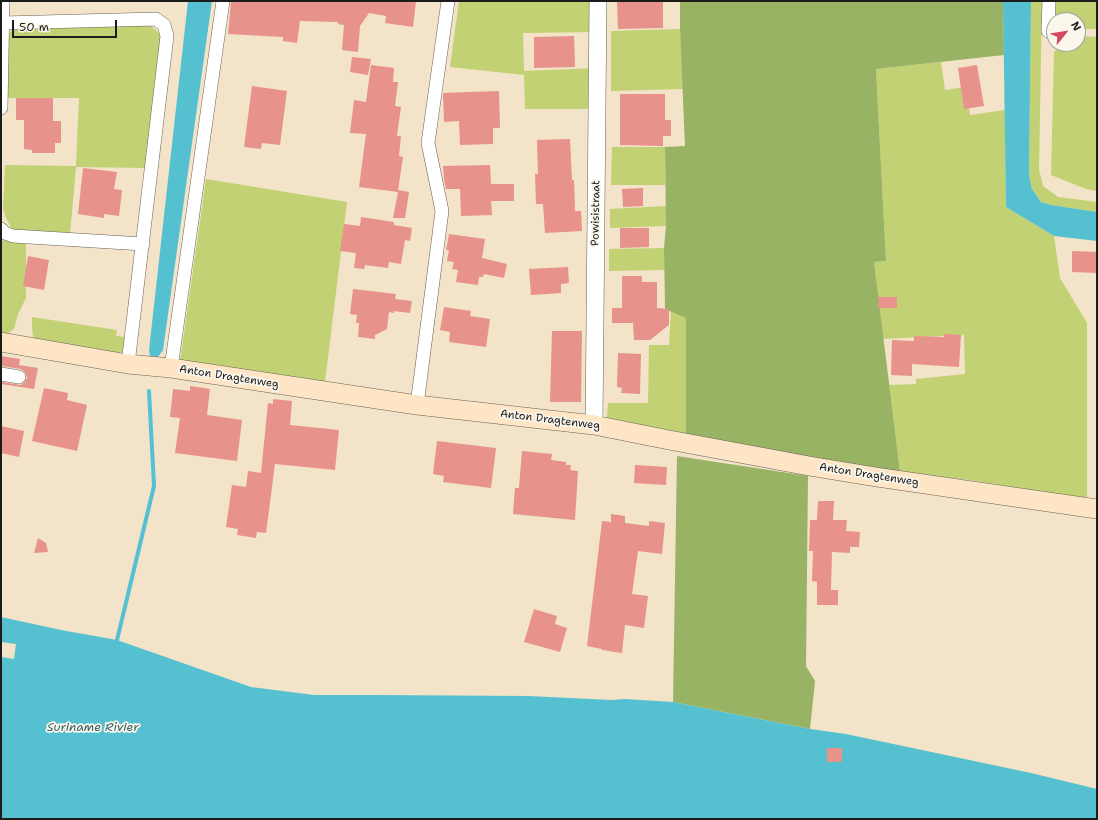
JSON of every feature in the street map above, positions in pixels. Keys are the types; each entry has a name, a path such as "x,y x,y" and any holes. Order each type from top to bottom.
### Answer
{"main road":[{"name":"Anton Dragtenweg","path":"1,342 128,364 171,368 417,405 594,425 809,466 1097,509"}],"street":[{"path":"1,108 3,1"},
{"path":"171,368 223,1"},
{"path":"417,405 442,211 428,144 448,1"},
{"name":"Powisistraat","path":"594,425 598,1"},
{"path":"1049,1 1049,12"},
{"path":"3,23 156,19 164,25 167,36 128,364"},
{"path":"1,229 5,233 13,236 143,244"},
{"path":"1,374 19,377"}],"green space":[{"path":"459,1 598,1 598,32 523,33 524,71 598,68 599,109 525,109 524,75 450,67"},
{"path":"680,1 1003,1 1004,55 876,69 886,261 874,262 900,472 686,436 686,318 665,309 664,248 666,226 665,147 685,146"},
{"path":"1031,1 1042,1 1039,169 1043,186 1058,197 1097,202 1097,212 1041,202 1032,189 1029,175"},
{"path":"1053,1 1097,1 1097,29 1086,29 1086,12 1054,12"},
{"path":"150,25 159,33 162,44 146,168 76,167 70,234 21,231 12,229 3,209 5,165 76,166 79,98 6,98 7,41 10,32 20,26"},
{"path":"680,29 683,89 611,91 611,31"},
{"path":"1086,36 1097,37 1097,191 1086,189 1051,175 1054,52 1086,52"},
{"path":"941,62 945,90 965,87 970,115 1005,110 1006,207 1054,236 1060,278 1087,323 1087,500 970,480 900,472 889,385 916,384 916,379 965,374 964,335 883,339 874,262 886,261 876,69"},
{"path":"612,147 665,147 665,185 611,185"},
{"path":"206,179 347,202 325,382 180,361"},
{"path":"666,206 666,226 610,228 610,209"},
{"path":"1,240 26,243 26,298 18,314 14,329 4,336 1,336"},
{"path":"664,248 665,270 609,271 609,249"},
{"path":"671,311 686,317 686,436 612,425 607,417 608,403 648,403 649,345 669,345"},
{"path":"32,317 117,330 116,336 126,337 125,346 123,351 111,357 36,342 33,336"},
{"path":"677,456 808,476 806,666 815,681 810,729 673,702"}],"water":[{"path":"188,1 212,1 163,350 158,357 150,356 149,350"},
{"path":"1003,1 1031,1 1029,175 1032,189 1041,202 1097,212 1097,241 1054,236 1006,207"},
{"name":"Suriname Rivier","path":"1,617 117,640 251,687 314,695 528,696 673,702 810,729 846,734 1031,773 1097,789 1097,819 1,819"}],"pier":[{"path":"1,642 16,644 14,659 1,657"}],"building":[{"path":"231,1 416,1 413,27 385,23 386,16 369,13 360,26 358,52 342,50 344,25 338,24 338,22 300,21 297,43 283,41 283,37 228,34"},
{"path":"617,1 663,1 663,28 618,29"},
{"path":"574,36 575,67 534,68 534,37"},
{"path":"352,57 371,59 368,75 350,72"},
{"path":"371,65 394,68 393,82 398,82 395,106 401,107 397,136 401,136 399,156 403,157 398,190 409,192 405,218 393,218 398,192 359,187 366,134 350,133 354,100 366,102"},
{"path":"977,65 984,106 964,109 958,68"},
{"path":"252,86 287,91 280,145 262,143 261,149 244,147"},
{"path":"499,91 500,128 493,128 493,144 460,145 459,121 444,122 443,93"},
{"path":"620,94 665,94 665,120 671,120 671,136 663,136 663,146 620,145"},
{"path":"16,98 53,98 53,121 61,121 61,143 55,143 55,153 32,153 32,150 24,149 24,120 16,120"},
{"path":"570,139 575,211 581,211 582,231 545,233 543,204 536,204 535,174 538,174 537,140"},
{"path":"490,165 491,184 514,184 514,201 491,201 492,215 461,216 460,189 446,189 443,166"},
{"path":"83,168 117,172 114,189 122,190 119,216 104,214 104,218 78,214"},
{"path":"643,188 643,206 623,207 622,189"},
{"path":"361,217 394,222 394,225 412,228 410,241 405,240 401,264 389,262 388,268 365,265 364,269 354,268 356,253 340,251 344,224 360,226"},
{"path":"620,228 649,228 649,247 620,248"},
{"path":"449,234 485,239 482,258 507,264 504,278 484,274 483,277 479,277 478,285 456,282 458,270 452,269 454,262 447,261 449,250 446,250"},
{"path":"1072,251 1097,252 1097,273 1072,272"},
{"path":"28,256 49,260 44,290 23,286"},
{"path":"568,267 569,283 561,284 561,293 531,295 529,269"},
{"path":"622,276 642,276 642,282 657,282 657,308 669,309 669,325 650,340 634,340 633,323 612,323 612,308 622,308"},
{"path":"353,289 396,294 395,299 412,301 410,313 394,311 394,313 389,312 387,329 375,335 375,339 358,337 359,323 356,323 357,315 350,314"},
{"path":"878,297 897,297 897,308 878,308"},
{"path":"444,307 471,311 470,316 490,319 486,347 449,342 450,332 440,330"},
{"path":"552,331 582,331 581,402 550,402"},
{"path":"944,334 961,335 959,367 912,364 912,376 891,375 892,340 914,341 914,336 944,337"},
{"path":"618,353 641,354 640,394 621,393 622,388 617,387"},
{"path":"1,356 20,359 19,365 38,368 34,389 1,384 1,382 21,385 27,378 24,371 21,369 1,366"},
{"path":"190,386 210,389 207,415 242,420 237,461 175,453 180,418 170,417 173,389 190,391"},
{"path":"44,388 68,393 67,400 87,405 77,451 32,441"},
{"path":"273,399 292,401 290,425 339,430 335,470 275,464 266,533 257,532 256,538 237,535 238,529 226,527 232,485 246,487 248,471 261,473 268,403 273,404"},
{"path":"1,426 24,431 19,457 1,453"},
{"path":"437,441 496,448 491,488 443,482 444,476 433,474"},
{"path":"522,451 552,454 551,460 566,462 566,465 571,465 570,470 578,471 575,520 513,514 515,488 519,488"},
{"path":"635,465 667,467 666,485 634,483"},
{"path":"818,501 834,501 833,520 847,520 846,531 860,532 859,547 850,547 850,553 832,552 831,590 838,590 838,605 817,605 817,582 812,581 813,551 809,551 810,520 817,520"},
{"path":"611,514 625,516 625,523 649,526 649,521 665,523 662,554 638,551 632,594 648,596 644,628 625,625 622,653 587,646 602,521 611,522"},
{"path":"38,538 46,543 48,552 34,553"},
{"path":"534,609 557,616 555,624 567,628 560,652 524,642"},
{"path":"827,748 842,748 842,762 827,762"}],"waterway":[{"path":"118,646 117,640 154,486 149,391"}]}
